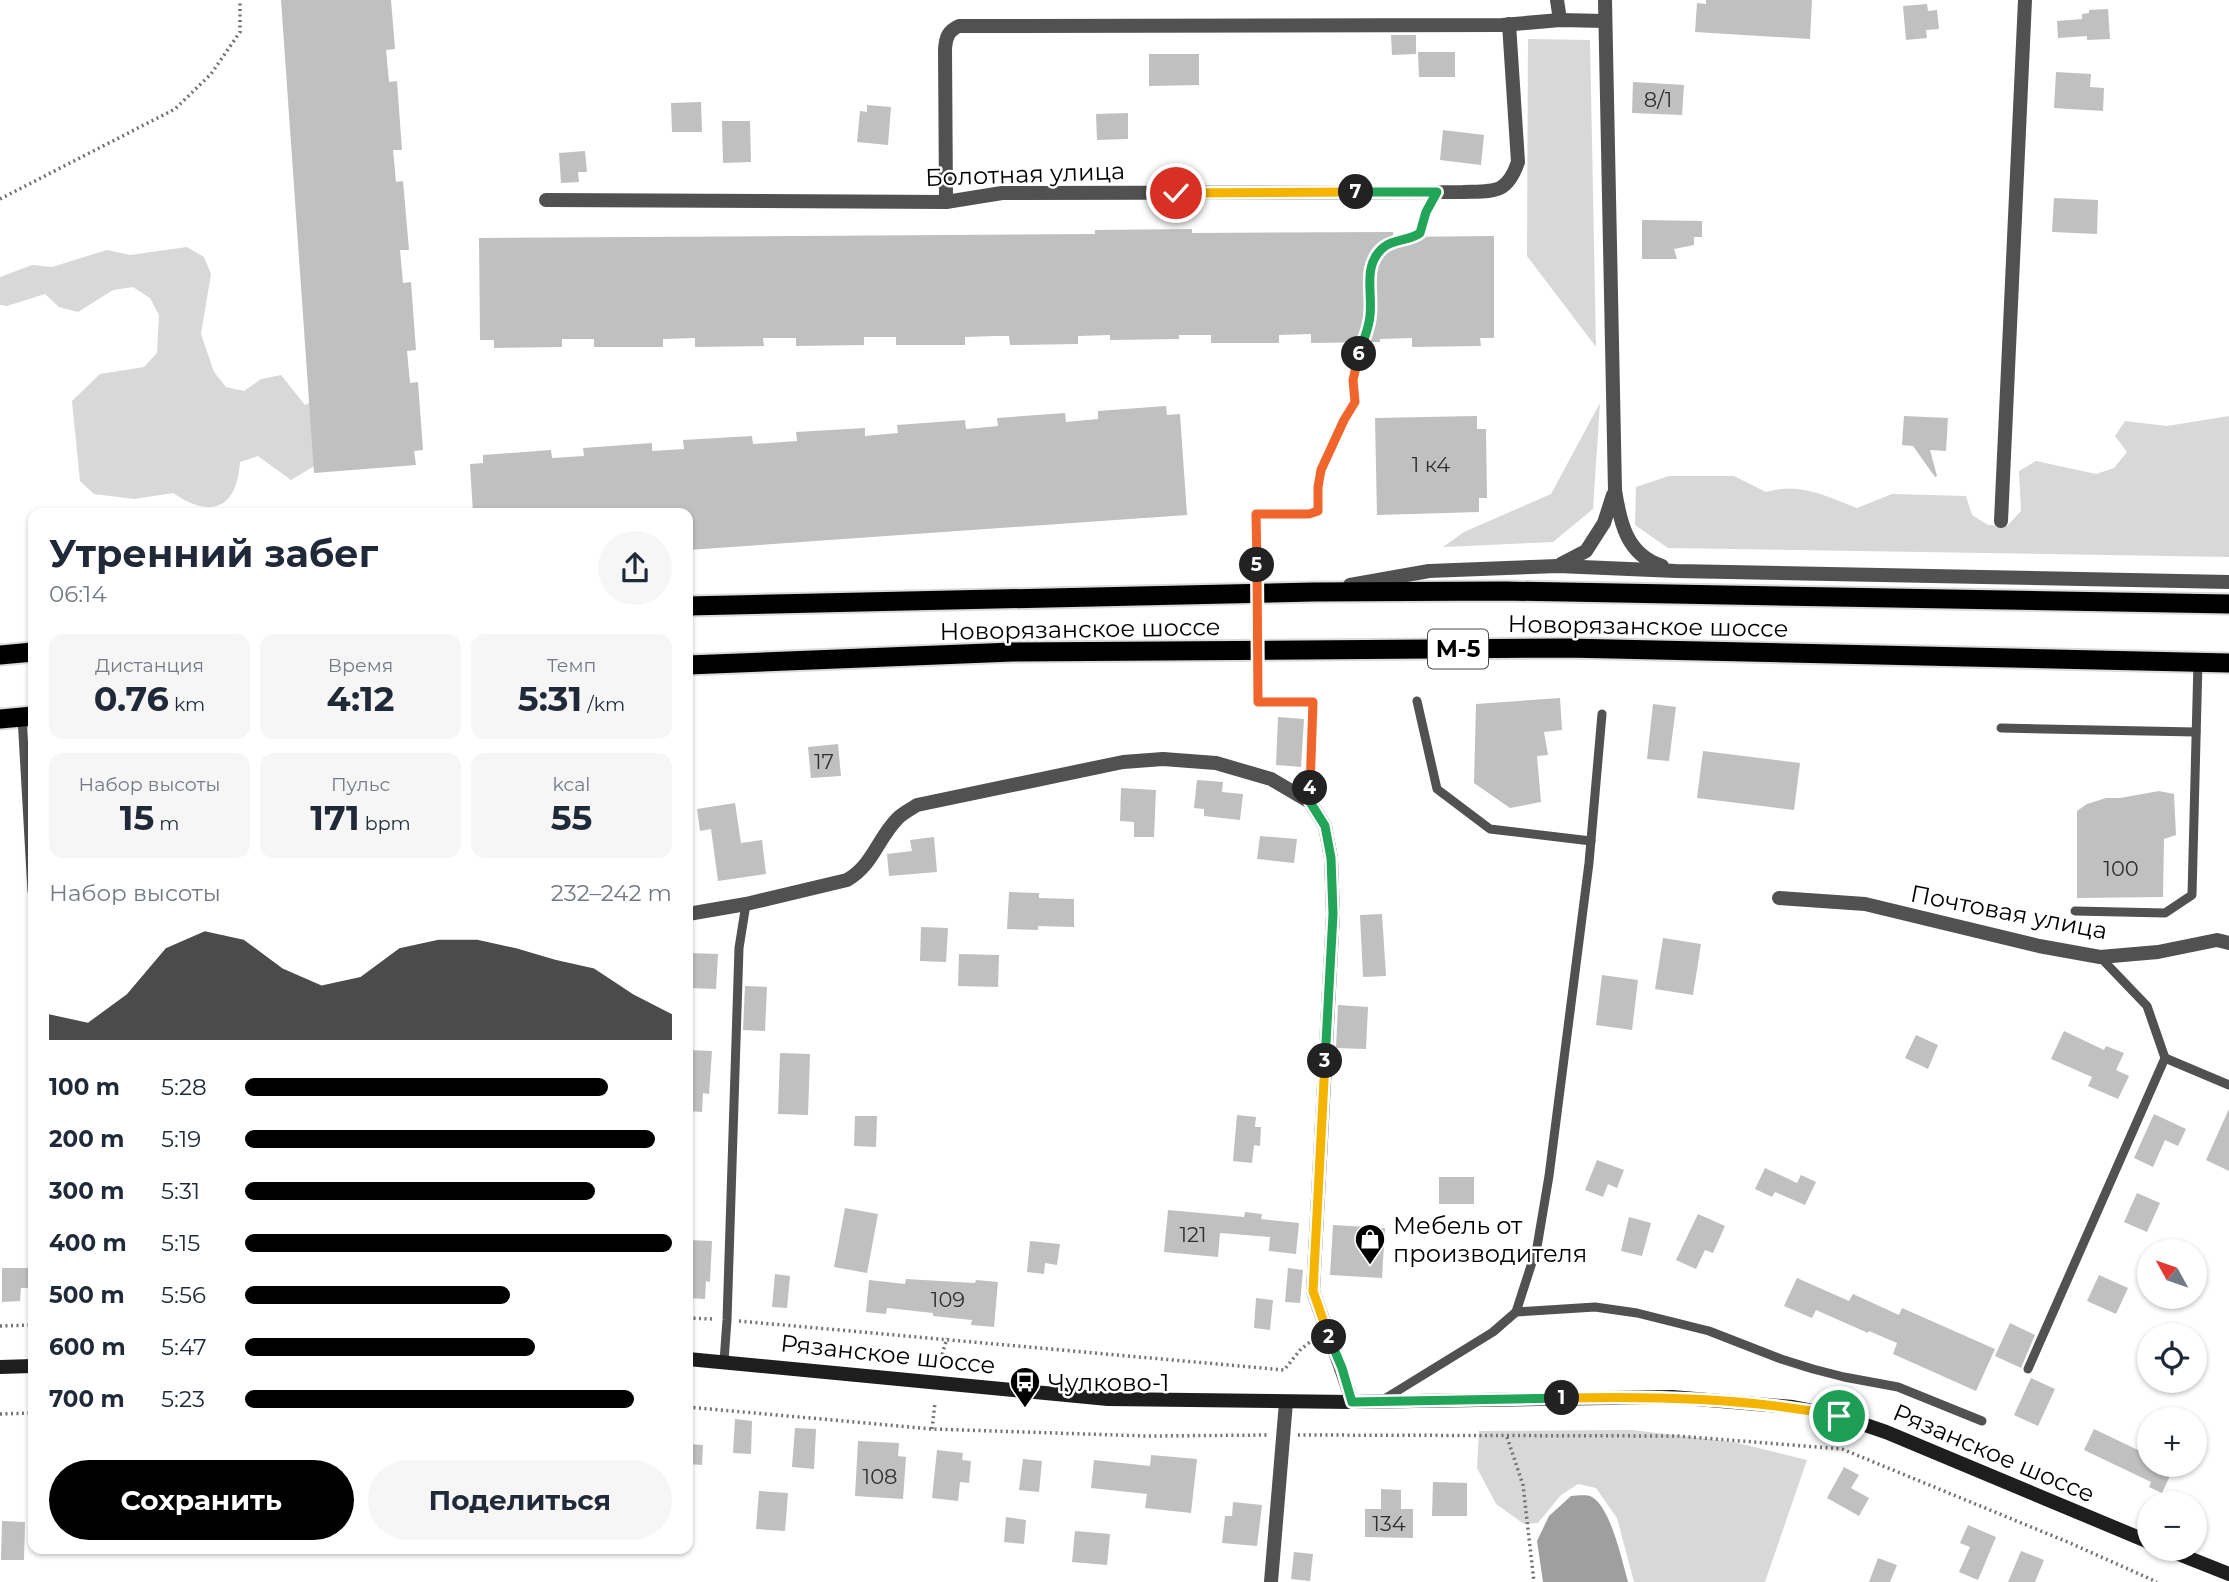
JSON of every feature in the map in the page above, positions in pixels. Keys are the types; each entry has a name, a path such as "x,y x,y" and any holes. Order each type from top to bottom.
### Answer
{"highway":[{"name":"Новорязанское шоссе","path":"693,606 1314,592 1505,591 2229,604"},
{"name":"Новорязанское шоссе","path":"693,666 1013,652 1567,648 2229,663"},
{"path":"0,655 28,652"},
{"path":"0,719 27,716"}],"main road":[{"name":"Рязанское шоссе","path":"693,1359 1108,1399 1352,1402 1672,1397 1793,1407 1839,1416 1886,1432 2137,1537"},
{"path":"0,1367 28,1366"},
{"path":"2196,1561 2229,1574"}],"street":[{"path":"1558,0 1560,20"},
{"path":"1605,0 1615,490 1620,523 1632,545 1648,562 1676,571"},
{"path":"2001,521 2025,0"},
{"path":"946,202 945,49 946,37 951,30 959,26 1508,24 1560,20 1605,21"},
{"name":"Болотная улица","path":"547,200 946,202 1002,193 1437,192 1499,189 1512,180 1518,162 1508,24"},
{"path":"1558,566 1586,551 1604,523 1615,490"},
{"path":"1314,592 1429,571 1558,566 1676,571 2229,582"},
{"path":"693,913 746,904 847,880 859,873 869,862 898,817 917,806 1123,762 1163,759 1216,763 1271,779 1310,802 1325,826 1331,858 1333,914 1313,1291 1352,1402"},
{"name":"Почтовая улица","path":"1779,898 1865,904 2039,946 2100,957 2158,952 2217,940 2229,943"},
{"path":"1270,1582 1286,1402"}],"lane":[{"path":"2075,911 2165,913 2192,895 2198,662"},
{"path":"1417,701 1437,789 1490,829 1591,841"},
{"path":"1380,1401 1493,1332 1517,1312 1537,1247 1549,1176 1591,841 1602,714"},
{"path":"27,716 28,751"},
{"path":"2001,728 2196,732"},
{"path":"724,1361 739,948 746,904"},
{"path":"2028,1369 2165,1058 2147,1006 2100,957"},
{"path":"2165,1058 2229,1085"},
{"path":"1517,1312 1595,1307 1637,1312 1709,1331 1813,1369 1899,1387 1982,1421"}],"path":[{"path":"0,200 175,108 211,74 240,32 240,0"},
{"path":"1310,802 1313,702 1258,702 1256,514 1309,514 1318,511 1321,470 1355,402 1353,380 1370,321 1369,277 1384,247 1412,239 1420,233 1426,212 1437,192"},
{"path":"693,1318 947,1338 1284,1370 1301,1349 1325,1329"},
{"path":"0,1326 28,1325"},
{"path":"939,1365 947,1338"},
{"path":"932,1429 935,1403"},
{"path":"693,1406 932,1429 1147,1436 1678,1436 1842,1449 2157,1582"},
{"path":"0,1414 28,1413"},
{"path":"1507,1436 1523,1485 1534,1582"}],"shaded area":[{"path":"1528,39 1590,40 1596,347 1527,256"},
{"path":"187,247 204,257 211,274 201,334 214,372 226,387 244,391 261,379 281,375 305,405 322,396 324,460 291,480 258,456 240,462 238,478 228,499 220,505 210,507 199,506 173,493 134,499 94,494 80,481 72,401 100,374 144,367 157,353 159,315 150,298 133,287 113,290 78,312 59,307 45,294 7,306 0,305 0,277 32,265 52,267 107,250 130,255"},
{"path":"1600,403 1593,509 1553,542 1443,547 1464,532 1551,494"},
{"path":"2229,416 2229,557 1668,548 1635,525 1636,487 1669,476 1734,476 1766,492 1779,489 1801,490 1857,508 1892,494 1966,496 1972,515 1988,525 2007,526 2021,511 2019,471 2036,461 2096,474 2114,468 2127,452 2115,436 2125,421 2167,426"},
{"path":"1632,1430 1734,1442 1807,1460 1765,1582 1634,1582 1617,1518 1596,1488 1578,1484 1561,1495 1538,1523 1524,1524 1496,1504 1477,1468 1479,1431"},
{"path":"1571,1496 1592,1497 1605,1512 1628,1582 1543,1582 1537,1541 1549,1516"}],"building":[{"path":"281,0 391,0 395,49 386,50 389,82 397,81 402,150 393,150 396,182 403,181 409,250 400,250 403,283 411,282 416,350 407,351 410,383 418,382 423,450 414,451 416,465 314,473"},
{"path":"1706,0 1812,0 1810,39 1695,32 1697,3 1706,4"},
{"path":"1927,4 1928,11 1937,10 1939,29 1926,30 1927,38 1906,40 1903,6"},
{"path":"2108,9 2110,39 2087,40 2087,36 2058,38 2057,21 2082,19 2082,14 2089,13 2089,10"},
{"path":"1391,35 1416,35 1416,54 1392,55"},
{"path":"1418,52 1455,52 1455,77 1419,77"},
{"path":"1149,54 1199,54 1199,85 1149,86"},
{"path":"2056,72 2091,74 2090,87 2104,88 2103,111 2054,108"},
{"path":"1633,82 1684,85 1682,115 1632,113"},
{"path":"701,102 702,132 672,132 671,103"},
{"path":"867,105 891,107 888,145 857,142 860,111 867,112"},
{"path":"1128,113 1128,139 1097,140 1096,114"},
{"path":"722,121 750,121 751,162 723,163"},
{"path":"1443,130 1484,135 1481,165 1440,160"},
{"path":"585,151 587,172 578,172 579,182 561,183 559,153"},
{"path":"2054,198 2098,200 2097,234 2052,232"},
{"path":"1642,220 1702,221 1702,237 1694,237 1694,245 1674,249 1677,259 1642,259"},
{"path":"1192,229 1192,233 1393,232 1393,237 1494,236 1494,338 1480,338 1481,346 1412,347 1412,338 1380,339 1380,342 1311,343 1311,334 1279,335 1279,343 1211,343 1211,335 1179,335 1179,339 1110,340 1110,335 1078,336 1078,344 1010,345 1009,336 965,337 965,345 896,345 896,337 864,337 864,345 796,346 796,338 763,338 764,346 695,347 695,338 663,339 663,347 594,347 594,339 562,339 562,347 494,348 494,340 480,340 479,238 1095,234 1095,230"},
{"path":"1166,406 1167,415 1180,414 1187,515 693,550 693,508 473,508 470,464 483,463 483,455 551,450 552,458 584,456 583,448 652,443 652,451 684,449 683,440 752,436 753,444 797,441 796,432 865,428 865,436 898,433 897,425 965,420 966,429 998,426 997,418 1065,413 1066,422 1098,419 1098,411"},
{"path":"1477,416 1477,429 1486,429 1487,498 1479,498 1479,512 1377,515 1375,418"},
{"path":"1904,416 1948,418 1946,451 1930,450 1937,476 1935,477 1913,446 1902,445"},
{"path":"1560,698 1562,730 1544,732 1548,755 1537,756 1541,802 1510,808 1474,783 1476,704"},
{"path":"1653,704 1676,707 1669,761 1647,759"},
{"path":"1278,717 1304,719 1301,767 1276,765"},
{"path":"838,744 841,776 811,778 808,747"},
{"path":"1703,751 1800,763 1794,810 1697,798"},
{"path":"1197,780 1223,782 1222,792 1243,794 1240,820 1204,816 1204,809 1194,808"},
{"path":"1121,788 1156,790 1154,837 1134,837 1134,822 1120,821"},
{"path":"2159,791 2174,794 2176,835 2164,839 2163,897 2077,898 2077,811 2087,804 2106,798"},
{"path":"735,803 741,843 762,840 766,874 718,881 711,829 700,831 697,809"},
{"path":"1260,836 1297,839 1294,863 1257,859"},
{"path":"934,837 937,872 889,876 887,854 912,851 910,840"},
{"path":"1009,892 1039,893 1039,898 1074,899 1074,927 1007,929"},
{"path":"1382,914 1386,976 1363,977 1360,915"},
{"path":"921,927 948,928 946,962 920,961"},
{"path":"1663,938 1701,944 1693,995 1655,989"},
{"path":"693,953 718,954 716,989 693,988"},
{"path":"959,954 999,955 998,987 958,986"},
{"path":"1602,975 1638,980 1632,1030 1596,1025"},
{"path":"745,986 767,987 765,1031 743,1030"},
{"path":"1338,1005 1368,1007 1366,1049 1336,1048"},
{"path":"2064,1031 2104,1050 2106,1046 2124,1053 2116,1070 2129,1076 2118,1099 2088,1086 2092,1077 2051,1059"},
{"path":"1916,1035 1938,1045 1928,1069 1905,1058"},
{"path":"693,1050 712,1051 709,1094 703,1093 702,1112 693,1111"},
{"path":"780,1053 810,1054 808,1115 778,1114"},
{"path":"2229,1109 2229,1171 2206,1160"},
{"path":"2154,1114 2186,1129 2178,1146 2165,1140 2153,1167 2134,1158"},
{"path":"1237,1115 1256,1117 1255,1127 1261,1127 1260,1146 1254,1145 1252,1163 1233,1161"},
{"path":"855,1116 877,1116 876,1147 854,1146"},
{"path":"1597,1160 1624,1170 1617,1188 1608,1184 1603,1197 1585,1190"},
{"path":"1765,1168 1797,1183 1801,1175 1816,1182 1805,1205 1775,1192 1772,1197 1755,1189"},
{"path":"1439,1177 1474,1177 1474,1204 1439,1204"},
{"path":"2137,1193 2160,1203 2147,1232 2124,1222"},
{"path":"845,1208 878,1214 867,1273 834,1267"},
{"path":"1168,1210 1244,1217 1245,1212 1262,1214 1261,1219 1299,1223 1296,1254 1269,1251 1270,1237 1220,1233 1218,1257 1164,1252"},
{"path":"1698,1214 1725,1226 1713,1253 1705,1250 1696,1269 1676,1260"},
{"path":"1629,1217 1651,1223 1642,1256 1621,1251"},
{"path":"1333,1225 1385,1228 1382,1278 1330,1275"},
{"path":"693,1240 712,1241 710,1282 706,1281 705,1299 693,1298"},
{"path":"1030,1241 1060,1244 1057,1265 1045,1263 1044,1274 1027,1272"},
{"path":"2,1268 28,1268 28,1288 21,1288 20,1301 2,1302"},
{"path":"1288,1268 1303,1270 1300,1303 1285,1302"},
{"path":"775,1274 790,1276 787,1308 772,1307"},
{"path":"2099,1275 2128,1288 2116,1314 2087,1301"},
{"path":"1797,1278 1849,1301 1853,1294 1899,1315 1902,1308 1995,1349 1976,1391 1893,1354 1897,1343 1816,1310 1812,1318 1784,1306"},
{"path":"906,1279 998,1282 994,1327 971,1325 972,1320 933,1316 933,1313 887,1308 886,1314 866,1312 869,1280 905,1284"},
{"path":"1256,1298 1273,1300 1270,1330 1254,1328"},
{"path":"2010,1323 2035,1335 2021,1368 1995,1356"},
{"path":"2031,1378 2055,1389 2038,1426 2014,1415"},
{"path":"735,1419 752,1421 751,1454 733,1453"},
{"path":"795,1428 816,1429 814,1469 792,1467"},
{"path":"2094,1429 2137,1450 2137,1475 2084,1450"},
{"path":"858,1441 899,1443 898,1456 906,1457 903,1499 855,1496"},
{"path":"693,1444 703,1445 702,1465 693,1464"},
{"path":"937,1450 963,1453 962,1460 971,1461 969,1483 960,1482 958,1501 932,1498"},
{"path":"1151,1455 1197,1459 1191,1513 1145,1508 1147,1494 1091,1488 1094,1460 1150,1466"},
{"path":"1023,1459 1042,1461 1039,1492 1019,1490"},
{"path":"1844,1467 1859,1475 1851,1488 1869,1498 1859,1516 1827,1498"},
{"path":"2141,1477 2169,1477 2163,1491 2149,1487 2151,1482"},
{"path":"1433,1482 1467,1483 1467,1516 1432,1516"},
{"path":"1381,1489 1401,1490 1401,1509 1413,1509 1413,1538 1365,1537 1365,1509 1381,1509"},
{"path":"759,1491 788,1493 785,1531 756,1529"},
{"path":"1233,1502 1262,1505 1257,1546 1222,1543 1225,1516 1232,1516"},
{"path":"1006,1517 1026,1520 1024,1544 1004,1542"},
{"path":"2,1521 25,1522 24,1560 1,1560"},
{"path":"1968,1525 1996,1537 1978,1580 1959,1572 1970,1547 1960,1543"},
{"path":"1075,1531 1110,1534 1107,1565 1072,1562"},
{"path":"2021,1551 2044,1560 2035,1582 2008,1582"},
{"path":"1294,1552 1313,1554 1310,1581 1291,1579"},
{"path":"1878,1558 1897,1565 1890,1582 1869,1582"}],"place":[{"name":"Мебель от производителя","path":"1370,1266"},
{"name":"Чулково-1","path":"1025,1409"}],"route":[{"path":"1176,193 1437,192 1426,212 1420,233 1412,239 1384,247 1369,277 1370,321 1353,380 1355,402 1321,470 1318,511 1309,514 1256,514 1258,702 1313,702 1310,802 1325,826 1331,858 1333,914 1313,1291 1352,1402 1672,1397 1793,1407 1839,1416"}]}
